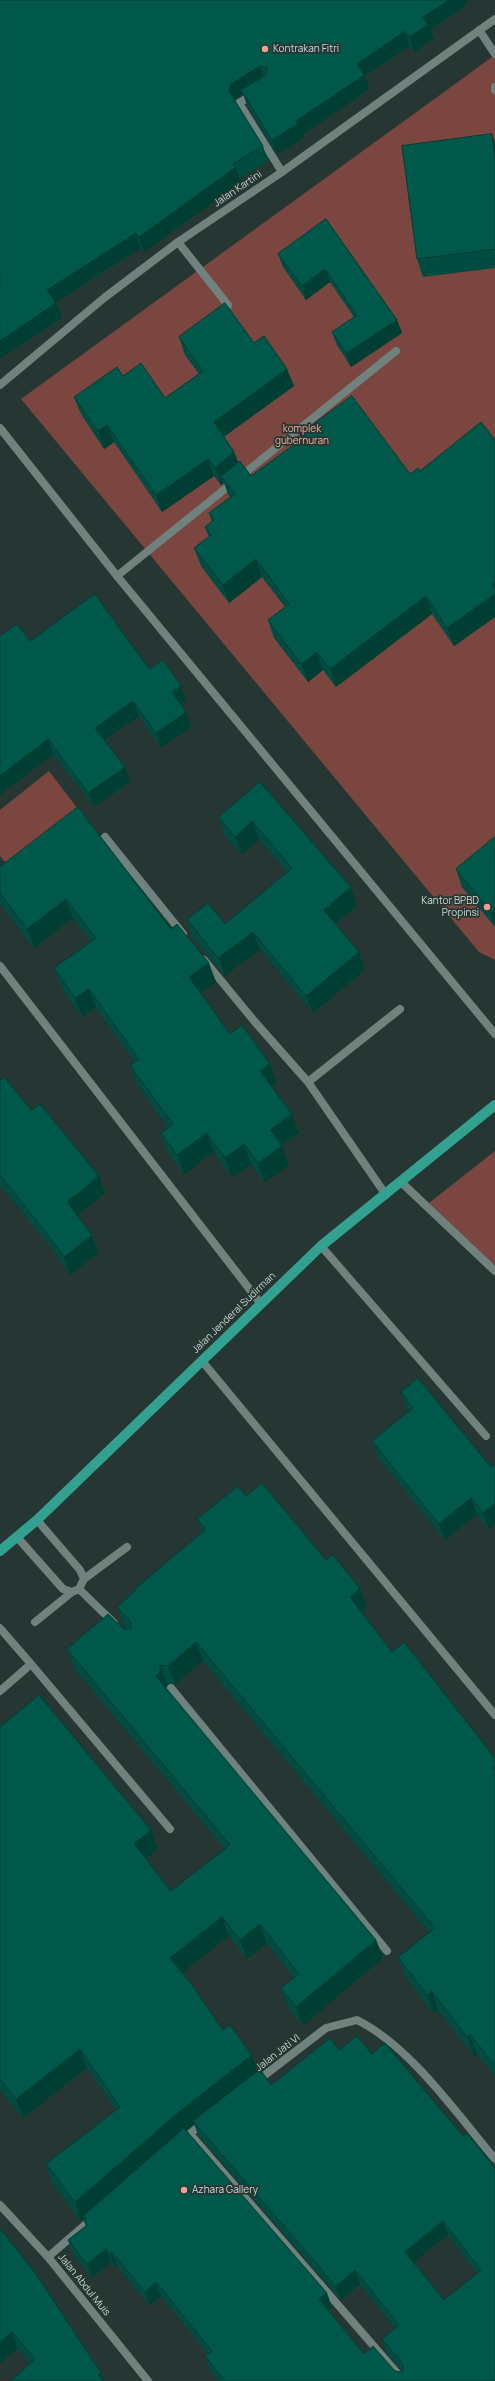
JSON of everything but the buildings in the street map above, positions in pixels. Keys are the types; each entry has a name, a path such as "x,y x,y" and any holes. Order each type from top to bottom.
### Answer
{"main road":[{"name":"Jalan Jenderal Sudirman","path":"0,1551 37,1520 321,1246 386,1195 495,1105"}],"street":[{"name":"Jalan Kartini","path":"0,385 104,298 178,242 282,172 495,19"},
{"path":"479,30 495,54"},
{"path":"262,88 239,103 282,172"},
{"path":"178,242 228,305"},
{"path":"117,576 396,351"},
{"path":"0,428 117,576 495,1034"},
{"path":"105,837 190,942"},
{"path":"200,954 255,1022 308,1082 386,1195"},
{"path":"0,966 262,1304"},
{"path":"308,1082 400,1009"},
{"path":"401,1182 495,1271"},
{"path":"321,1246 486,1436"},
{"path":"202,1360 495,1715"},
{"path":"37,1520 80,1570 84,1579"},
{"path":"17,1537 63,1589 75,1590 118,1628"},
{"path":"36,1622 75,1590 84,1579 127,1547"},
{"path":"0,1628 170,1829"},
{"path":"0,1691 31,1664"},
{"path":"171,1688 386,1951"},
{"name":"Jalan Jati VI","path":"251,2086 326,2028 357,2020 375,2029 407,2056 495,2159"},
{"path":"172,2149 208,2119"},
{"path":"190,2134 404,2381"},
{"name":"Jalan Abdul Muis","path":"0,2206 48,2257 148,2381"},
{"path":"48,2257 101,2211"}],"green space":[{"name":"komplek gubernuran","path":"495,55 495,960 479,952 21,399"},
{"path":"49,771 78,809 7,864 0,856 0,810"},
{"path":"495,1151 495,1266 429,1203"}],"place":[{"name":"Kontrakan Fitri","path":"265,49"},
{"name":"Kantor BPBD Propinsi","path":"487,907"},
{"name":"Azhara Gallery","path":"184,2190"}]}
